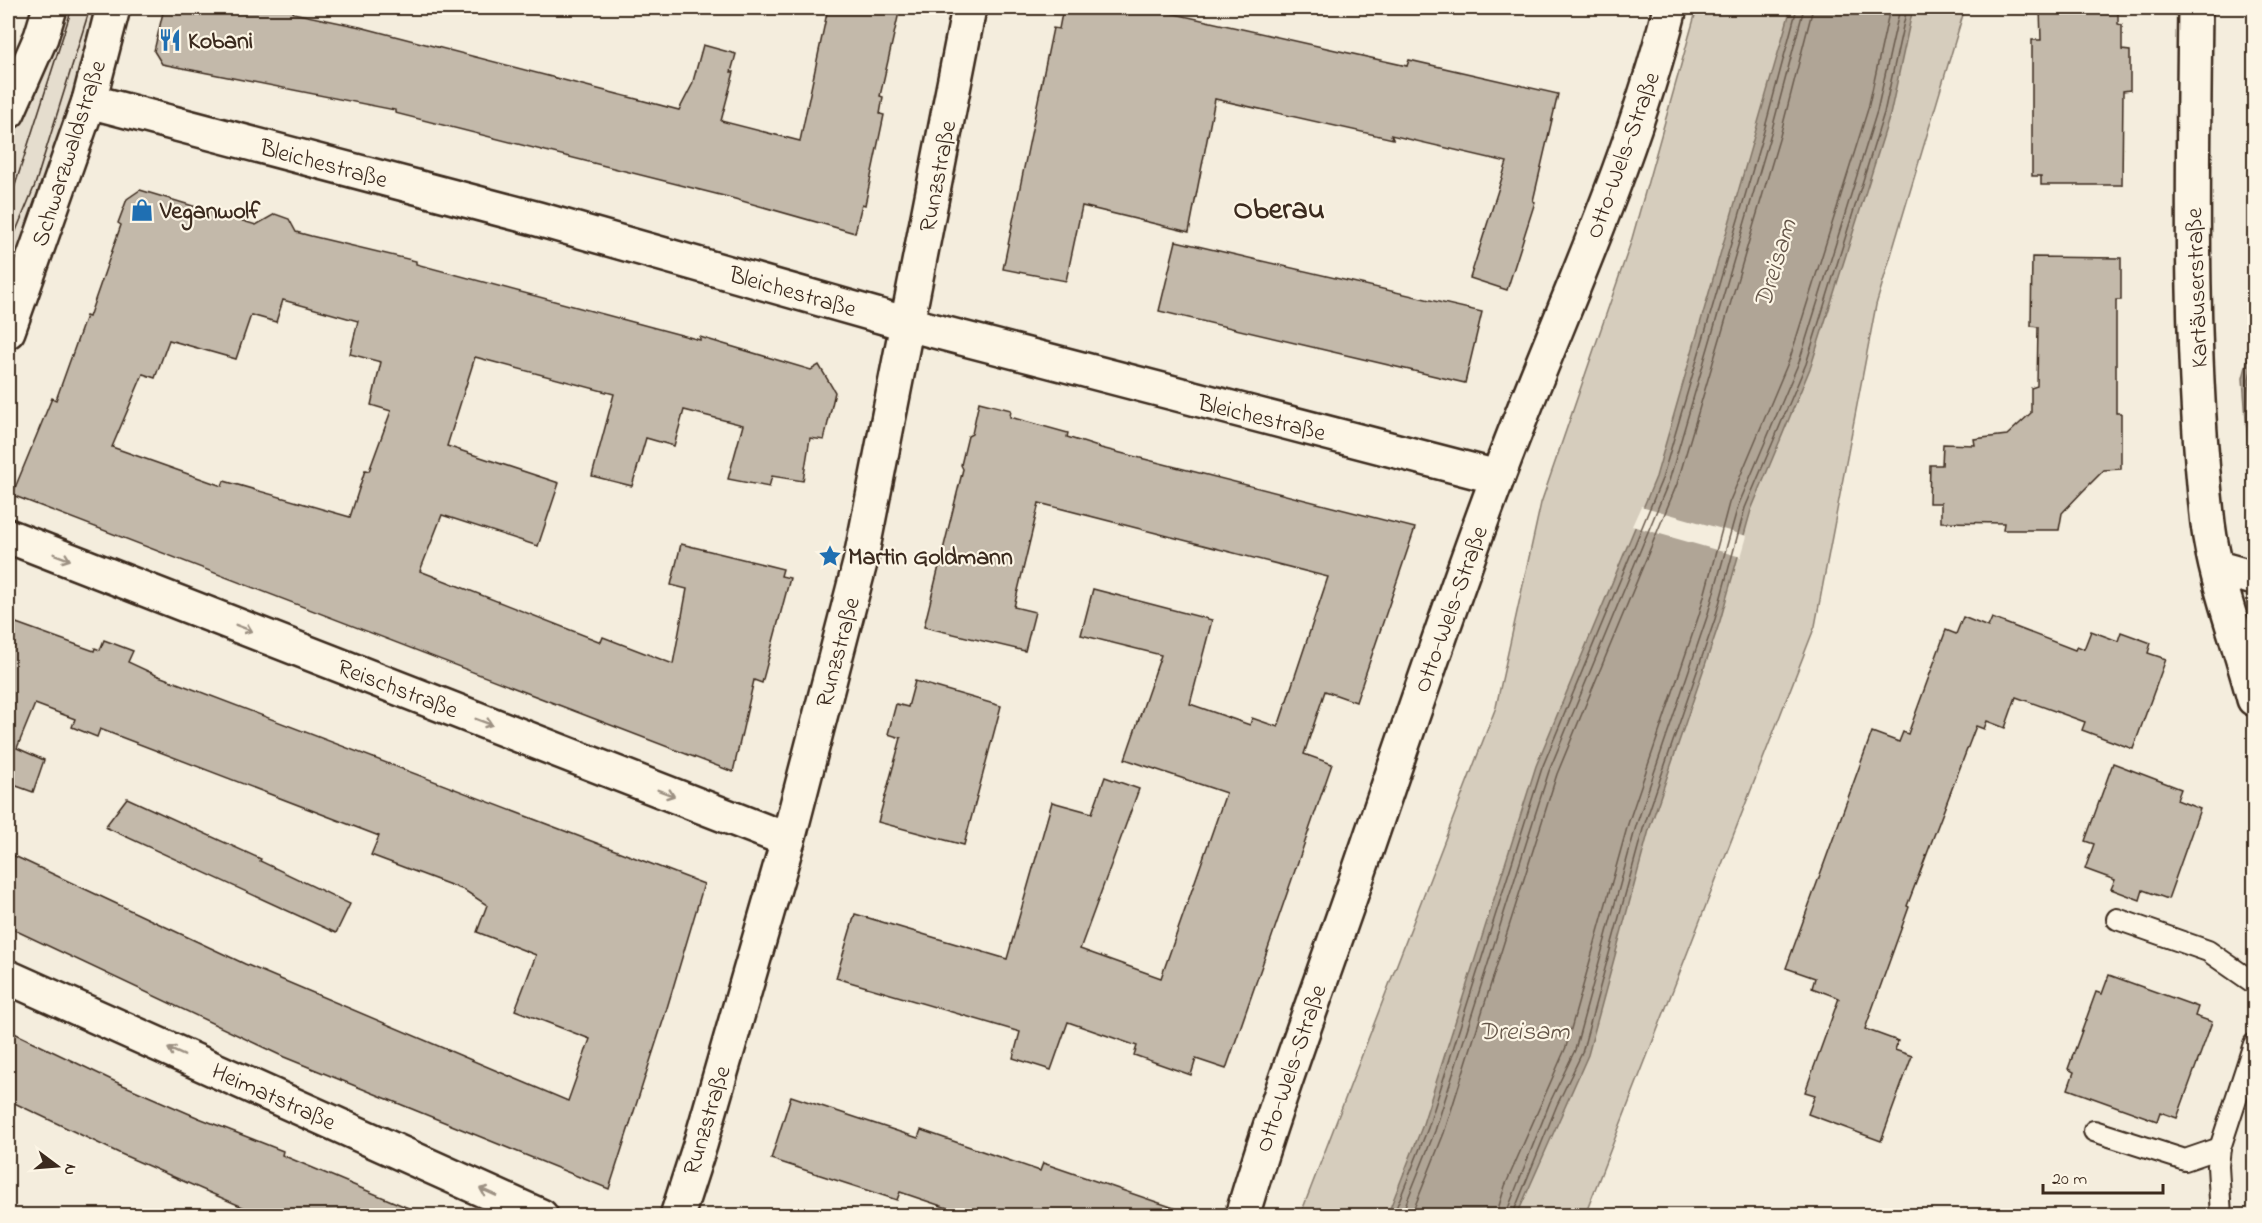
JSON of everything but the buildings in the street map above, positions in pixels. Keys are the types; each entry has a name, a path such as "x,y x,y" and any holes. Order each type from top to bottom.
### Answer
{"street":[{"path":"8,112 50,8"},
{"name":"Schwarzwaldstraße","path":"8,331 89,101 113,8"},
{"name":"Runzstraße","path":"676,1215 700,1145 788,840 860,563 909,324 969,8"},
{"name":"Otto-Wels-Straße","path":"1242,1215 1269,1126 1406,729 1497,477 1613,185 1648,87 1670,8"},
{"name":"Kartäuserstraße","path":"2195,8 2193,227 2195,337 2209,526 2218,568 2254,699"},
{"name":"Bleichestraße","path":"89,101 538,219 909,324 1497,477"},
{"name":"Reischstraße","path":"8,536 788,840"},
{"path":"2218,568 2254,578"},
{"name":"Heimatstraße","path":"8,977 541,1215"}],"lane":[{"path":"2117,919 2208,951 2254,983"},
{"path":"2221,1215 2218,1166 2220,1148 2254,1044"},
{"path":"2094,1131 2185,1160 2220,1148"}],"shaded area":[{"path":"56,8 94,8 72,100 27,231 8,277 8,156"},
{"path":"1697,8 1965,8 1876,305 1815,626 1585,1215 1300,1216 1496,707 1541,503 1631,242"}],"water":[{"name":"Dreisam","path":"1791,8 1913,8 1890,115 1811,366 1751,510 1720,621 1649,830 1588,1055 1517,1215 1387,1216 1422,1127 1536,766 1656,477"},
{"path":"2254,335 2254,494 2250,475 2243,378"}],"pier":[{"path":"1641,506 1747,536 1741,557 1632,526"}],"tram line":[{"path":"8,207 72,8"},
{"path":"8,250 35,185 90,8"}],"place":[{"name":"Kobani","path":"170,40"},
{"name":"Veganwolf","path":"142,210"},
{"name":"Martin Goldmann","path":"830,556"}],"district":[{"name":"Oberau","path":"1279,208"}]}
